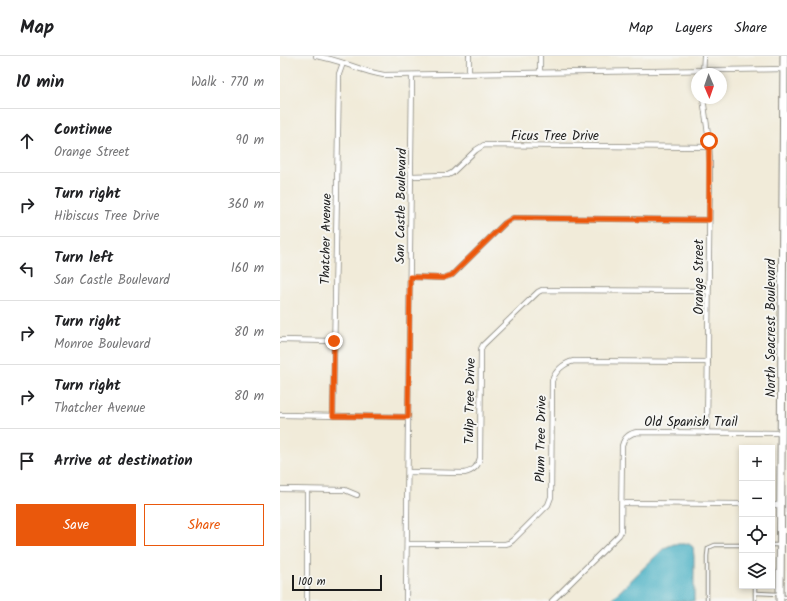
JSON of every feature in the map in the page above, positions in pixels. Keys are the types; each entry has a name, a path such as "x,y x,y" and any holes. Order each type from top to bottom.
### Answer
{"street":[{"path":"316,56 324,57 374,74 384,75 540,72 691,72"},
{"path":"469,56 469,73"},
{"path":"540,56 540,72"},
{"path":"703,68 704,56"},
{"name":"North Seacrest Boulevard","path":"782,595 780,545 784,470 781,433 785,252 784,56"},
{"name":"Thatcher Avenue","path":"333,416 339,74 343,63"},
{"path":"727,71 784,69"},
{"name":"San Castle Boulevard","path":"406,601 412,75"},
{"name":"Orange Street","path":"704,104 709,147 707,433"},
{"name":"Ficus Tree Drive","path":"411,176 448,175 476,150 484,146 709,147"},
{"path":"410,277 443,278 452,275 505,223 513,218 709,220"},
{"name":"Tulip Tree Drive","path":"408,472 464,473 469,472 476,467 480,458 481,349 489,339 538,292 542,290 708,291"},
{"path":"280,340 334,341"},
{"name":"Plum Tree Drive","path":"407,544 505,544 513,540 548,505 551,497 552,381 556,373 565,364 569,362 708,362"},
{"path":"280,415 408,417"},
{"name":"Old Spanish Trail","path":"552,601 619,535 622,527 622,446 629,435 638,432 781,433"},
{"path":"280,489 346,490 357,495"},
{"path":"307,490 307,601"},
{"path":"622,503 739,504"},
{"path":"775,504 781,505"}],"lane":[{"path":"707,601 706,556 708,548 716,545 739,545"},
{"path":"775,545 780,545"},
{"path":"755,589 755,601"},
{"path":"755,593 782,595"}],"water":[{"path":"674,544 689,544 693,547 694,601 610,601 664,548"}],"route":[{"path":"334,341 333,416 408,417 410,277 443,278 452,275 505,223 513,218 709,220 709,141"}]}
